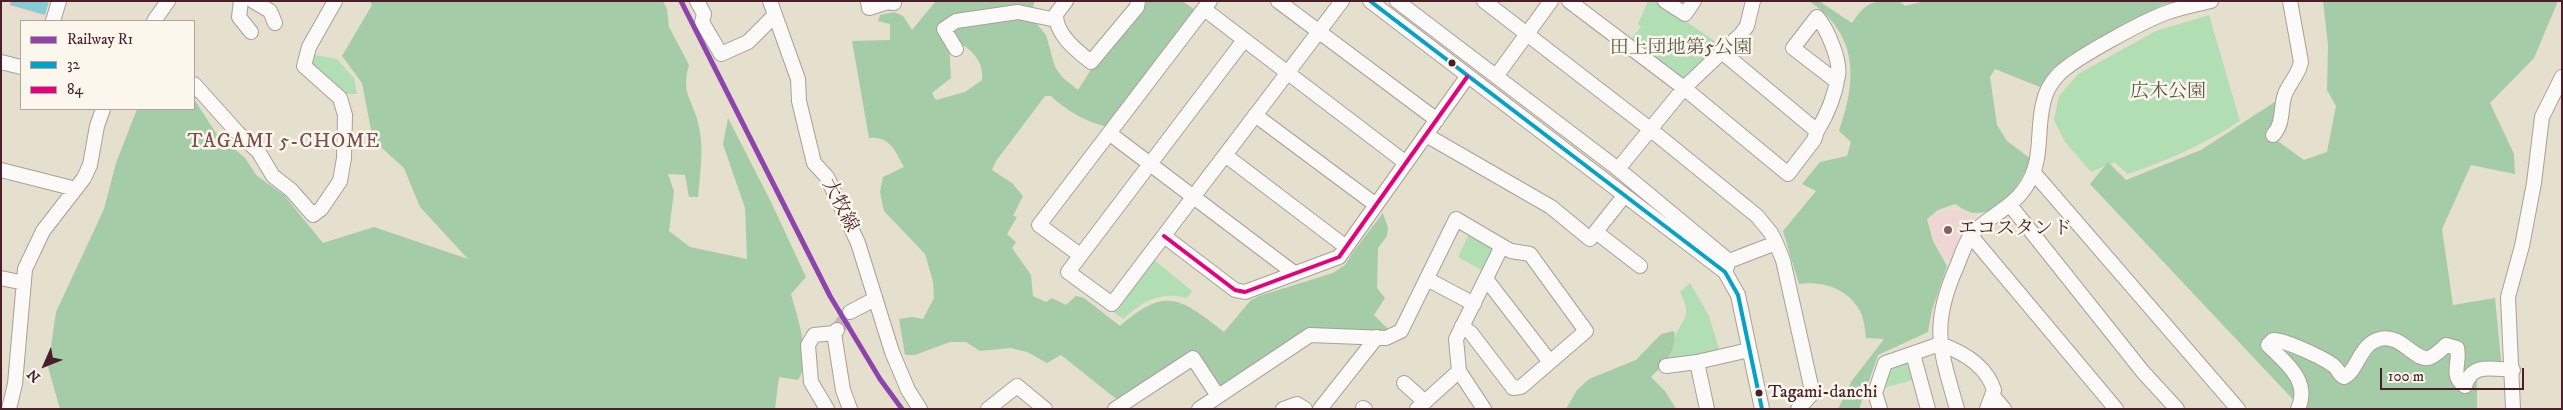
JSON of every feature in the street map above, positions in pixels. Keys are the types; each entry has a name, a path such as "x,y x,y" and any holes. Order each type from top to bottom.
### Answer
{"street":[{"path":"53,20 59,1"},
{"path":"155,20 168,1"},
{"path":"241,1 239,17 251,32"},
{"path":"253,1 270,11 275,23"},
{"path":"195,85 238,133 258,151 273,176 291,190 313,215 321,209 340,181 344,158 344,115 340,98 304,66 309,47 335,1"},
{"path":"697,1 704,14 702,22 721,54 748,42 774,16"},
{"name":"大牧線","path":"770,1 798,79 799,101 814,163 827,177 851,227 898,368 920,409"},
{"path":"868,1 869,8 888,2 894,3"},
{"path":"1066,1 1056,14 1056,20 1066,39 1091,62 1137,7 1138,1"},
{"path":"1278,1 1437,120"},
{"path":"1244,40 1068,272 1112,304 1342,1"},
{"path":"1370,1 1624,196 1727,267"},
{"path":"1398,1 1497,75 1618,170 1727,267 1738,295 1762,409"},
{"path":"1484,1 1650,129 1757,216 1771,233 1783,260 1812,386 1811,395 1798,409"},
{"path":"1497,75 1551,1"},
{"path":"1570,1 1684,88 1788,174 1814,140 1824,120 1836,81"},
{"path":"1665,1 1685,14 1694,1"},
{"path":"1618,170 1684,88 1747,26 1753,1"},
{"path":"1957,409 1940,344 1939,320 1944,300 1971,236 2010,205 2025,189 2034,173 2039,155 2043,103 2049,87 2059,74 2076,61 2149,21 2169,12 2211,1"},
{"path":"2273,135 2279,129 2286,93 2300,70 2301,62 2290,1"},
{"path":"1080,255 1039,225 1207,5 1244,40 1406,164"},
{"path":"956,49 944,28 956,21 1018,12 1056,20"},
{"path":"1722,52 1817,131"},
{"path":"1,62 20,67"},
{"path":"1164,236 1235,290 1245,292 1294,273 1334,261 1346,248 1467,77"},
{"path":"2513,409 2513,370 2507,309 2508,297 2522,246 2534,183 2542,116 2562,77"},
{"path":"9,409 15,384 25,269 37,241 76,190 90,165 96,126 103,110"},
{"path":"1256,115 1376,205"},
{"path":"1109,133 1294,273"},
{"path":"1426,135 1551,207 1590,239 1624,196"},
{"path":"1225,155 1346,248"},
{"path":"1,170 76,190"},
{"path":"2034,173 2238,409"},
{"path":"2010,205 2143,372 2177,409"},
{"path":"1199,409 1310,335 1386,338 1401,331 1456,219 1511,251 1530,254 1586,331 1521,386 1513,388 1471,333 1462,326"},
{"path":"1596,232 1640,266"},
{"path":"1971,236 2116,409"},
{"path":"1727,267 1776,243"},
{"path":"1484,409 1459,371 1456,339 1502,246"},
{"path":"1,278 24,283"},
{"path":"1427,279 1474,304"},
{"path":"1486,279 1550,362"},
{"path":"850,312 875,299"},
{"path":"827,409 811,382 808,345 814,335 835,331 843,390 850,409"},
{"path":"1320,409 1377,337"},
{"path":"2298,409 2302,393 2300,381 2294,370 2268,345 2273,340 2283,340 2324,360 2334,366 2344,377 2352,372 2359,356 2372,342 2388,338 2402,343 2420,358 2425,359 2431,358 2446,345 2457,348 2459,354 2455,373 2460,383 2465,386 2468,377 2478,369 2513,370"},
{"path":"1880,409 1875,393 1885,363 1940,344 1966,355 1986,373 1991,382 1990,402 2004,409"},
{"path":"1666,366 1697,362 1749,350"},
{"path":"1913,354 1928,409"},
{"path":"1118,408 1192,358 1218,396"},
{"path":"1697,362 1707,409"},
{"path":"1404,383 1423,406 1459,371"},
{"path":"988,409 1017,386 1045,409"},
{"path":"1283,409 1297,404 1305,409"}],"shaded area":[{"path":"6,1 56,1 51,20 5,8"},
{"name":"エコスタンド","path":"1953,209 1965,211 1973,218 1960,236 1951,261 1942,254 1933,238 1929,219 1939,213"}],"green space":[{"path":"370,1 663,1 667,9 669,27 689,65 686,84 687,91 697,118 701,144 698,197 689,197 685,175 668,174 674,191 669,231 690,247 747,259 745,208 723,144 728,118 771,202 806,277 791,294 800,326 804,350 802,372 798,380 779,377 775,409 60,409 48,367 56,312 104,209 116,163 137,110 195,110 195,101 216,133 245,158 257,176 284,195 323,243 374,227 468,259 420,207 404,168 373,140 362,83 342,56 372,5"},
{"path":"936,1 1035,1 1031,11 1017,9 966,15 940,28 949,43 951,78 932,93 936,100 965,92 982,80 982,70 976,57 965,46 958,47 954,40 953,33 955,28 962,22 1024,15 1033,19 1046,35 1055,67 1062,77 1078,90 1092,68 1147,1 1182,1 1197,11 1107,127 1084,119 1064,107 1051,96 1045,96 996,161 992,170 1012,183 1023,196 1013,216 1017,217 1007,234 1016,242 1012,248 1031,275 1033,296 1046,302 1052,298 1066,305 1076,296 1084,298 1120,326 1149,305 1162,301 1173,301 1196,311 1224,332 1251,300 1333,273 1345,265 1383,213 1388,228 1387,236 1378,248 1377,288 1385,298 1374,315 1390,331 1309,331 1222,388 1218,387 1195,353 1191,353 1120,399 1115,398 1061,355 1047,363 1027,352 1011,348 980,351 966,342 950,342 915,355 905,355 899,319 912,317 923,319 934,298 933,282 925,254 884,211 880,192 883,177 904,167 895,150 887,142 882,139 869,138 852,41 890,40 890,24 878,21 880,15 894,12 903,16 912,30"},
{"name":"田上団地第5公園","path":"1648,1 1656,1 1722,46 1688,80 1680,80 1630,40 1641,27 1638,24"},
{"path":"1809,1 1819,1 1852,23 1857,15 1867,6 1883,1 1899,1 1905,6 1925,1 2177,1 2162,5 2070,55 2052,69 2040,87 1995,69 1990,77 1997,125 2007,141 2031,159 2016,187 1994,209 1973,213 1955,204 1938,210 1927,219 1933,241 1947,266 1932,310 1928,332 1878,355 1859,409 1838,409 1851,382 1884,339 1866,338 1860,311 1855,303 1841,292 1825,285 1799,284 1783,231 1816,191 1802,184 1820,162 1847,156 1851,142 1839,131 1849,94 1850,60 1837,28 1825,14"},
{"path":"2323,1 2558,1 2534,58 2490,103 2514,154 2515,174 2471,165 2442,229 2453,305 2495,298 2502,370 2477,377 2477,409 2302,409 2090,184 2108,162 2126,180 2201,150 2284,96 2275,139 2304,160 2327,152 2336,106 2327,90 2328,45"},
{"name":"広木公園","path":"2209,15 2240,121 2186,151 2128,174 2114,162 2091,172 2065,142 2054,120 2059,96 2078,74 2156,31"},
{"path":"315,55 337,59 354,78 357,94 339,94 306,65"},
{"path":"1471,230 1493,245 1495,251 1485,272 1458,257"},
{"path":"1152,258 1192,291 1187,298 1168,296 1152,299 1123,319 1112,311"},
{"path":"1690,283 1709,316 1720,352 1666,364 1674,339 1686,316 1686,306 1680,292"},
{"path":"1674,331 1675,338 1672,351 1651,377 1665,391 1676,409 1566,409 1577,390 1589,379 1636,360 1661,334"},
{"path":"1909,360 1913,380 1883,388 1890,367"}],"water":[{"path":"11,1 49,1 45,15 10,5"}],"tunnel":[{"path":"837,330 850,312"}],"rail line":[{"name":"R1","path":"681,1 830,296 880,379 902,409"}],"transit line":[{"name":"32","path":"1370,1 1725,272 1738,295 1762,409"},
{"name":"84","path":"1164,236 1235,290 1245,292 1339,257 1467,77"}],"place":[{"name":"エコスタンド","path":"1948,230"},
{"name":"Tagami-danchi","path":"1759,393"}],"district":[{"name":"TAGAMI 5-CHOME","path":"284,143"}]}
